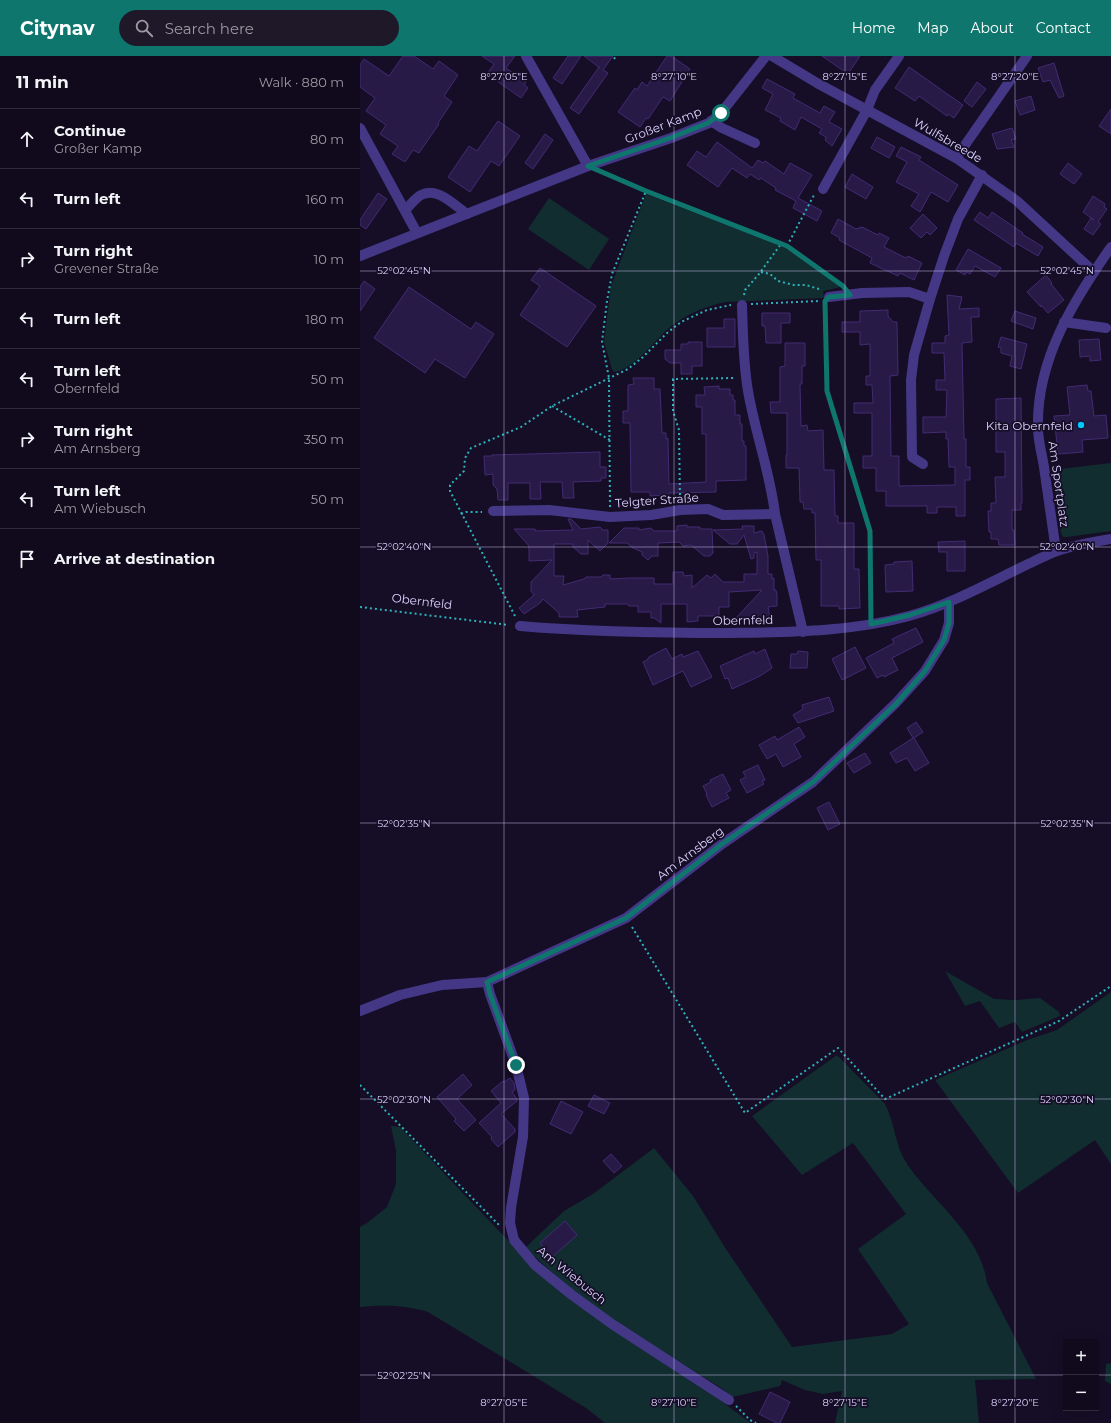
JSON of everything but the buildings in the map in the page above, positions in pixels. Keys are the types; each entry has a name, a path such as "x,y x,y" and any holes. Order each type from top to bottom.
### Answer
{"street":[{"path":"526,56 588,166"},
{"name":"Großer Kamp","path":"360,256 588,166 670,138 712,121 725,109 766,56"},
{"name":"Wulfsbreede","path":"772,56 816,83 956,158 982,175 1017,201 1094,272"},
{"path":"823,189 867,110 875,90 899,56"},
{"path":"956,158 1027,56"},
{"path":"712,121 722,128 755,143"},
{"path":"360,128 417,233"},
{"path":"923,464 912,457 911,380 914,355 944,256 958,219 982,175"},
{"path":"405,210 420,195 430,192 438,194 467,214"},
{"name":"Am Sportplatz","path":"1056,551 1038,429 1042,382 1050,356 1064,322 1111,247"},
{"path":"829,297 862,293 909,292 930,299"},
{"path":"742,304 744,361 748,391 803,632"},
{"path":"1064,322 1106,328"},
{"name":"Telgter Straße","path":"493,511 549,510 610,517 651,515 680,510 708,510 723,515 775,514"},
{"name":"Obernfeld","path":"520,626 579,631 683,633 803,632 836,630 910,615 949,602 1056,551 1079,544 1111,539"},
{"name":"Am Arnsberg","path":"360,1011 407,993 442,985 487,982 626,918 722,844 813,782 896,704 925,671 944,640 949,623 949,602"},
{"path":"487,982 516,1065 524,1098 523,1137 511,1208 510,1223 514,1240"},
{"name":"Am Wiebusch","path":"514,1240 535,1264 572,1295 612,1324 729,1400"}],"path":[{"path":"588,166 646,191 787,246 843,286 850,295"},
{"path":"787,246 814,195 823,189"},
{"path":"610,517 609,378 602,342 612,274 646,191"},
{"path":"742,304 745,290 761,272 781,244"},
{"path":"761,272 770,274 778,281 794,285 806,285 822,290 829,297"},
{"path":"520,626 450,491 450,485 464,470 465,458 472,448 521,427 552,406 633,365 668,333 688,318 707,310 725,305 825,301 827,391 870,531 871,624"},
{"path":"680,510 679,430 673,411 673,379 746,377"},
{"path":"552,406 610,440"},
{"path":"461,514 466,512 493,511"},
{"name":"Obernfeld","path":"360,607 520,626"},
{"path":"626,918 745,1113 838,1048 885,1099 1059,1021 1111,986"},
{"path":"360,1085 514,1240"},
{"path":"729,1400 750,1420 756,1423"}],"green space":[{"path":"646,194 785,248 841,287 823,291 824,298 725,302 710,306 675,323 637,360 622,370 614,372 604,342 611,286"},
{"path":"549,198 609,239 589,270 528,229"},
{"path":"1111,463 1111,531 1063,537 1061,533 1052,470"},
{"path":"945,971 994,999 1015,1000 1040,998 1059,1012 1060,1016 1022,1032 1015,1022 999,1028 980,1001 965,1006"},
{"path":"1111,992 1111,1164 1095,1140 1018,1193 935,1080 1027,1040 1057,1030"},
{"path":"837,1055 885,1104 900,1150 907,1164 966,1234 976,1250 983,1266 987,1283 1036,1379 975,1380 979,1423 835,1423 842,1391 823,1394 805,1390 782,1380 780,1386 732,1397 723,1389 645,1341 595,1307 547,1268 526,1247 564,1211 593,1194 654,1148 693,1196 726,1249 792,1347 892,1334 909,1324 858,1249 906,1214 853,1143 802,1175 752,1116"},
{"path":"391,1126 400,1127 537,1271 751,1423 605,1423 586,1408 428,1312 394,1306 360,1307 360,1227 387,1207 396,1184 396,1151"},
{"path":"1111,1363 1111,1384 1105,1381 1106,1364"}],"place":[{"name":"Kita Obernfeld","path":"1081,425"}],"route":[{"path":"516,1065 487,982 626,918 722,844 813,782 896,704 925,671 944,640 949,623 949,602 910,615 871,624 870,531 827,391 825,301 829,297 850,295 843,286 787,246 646,191 588,166 670,138 708,123 721,113"}]}
